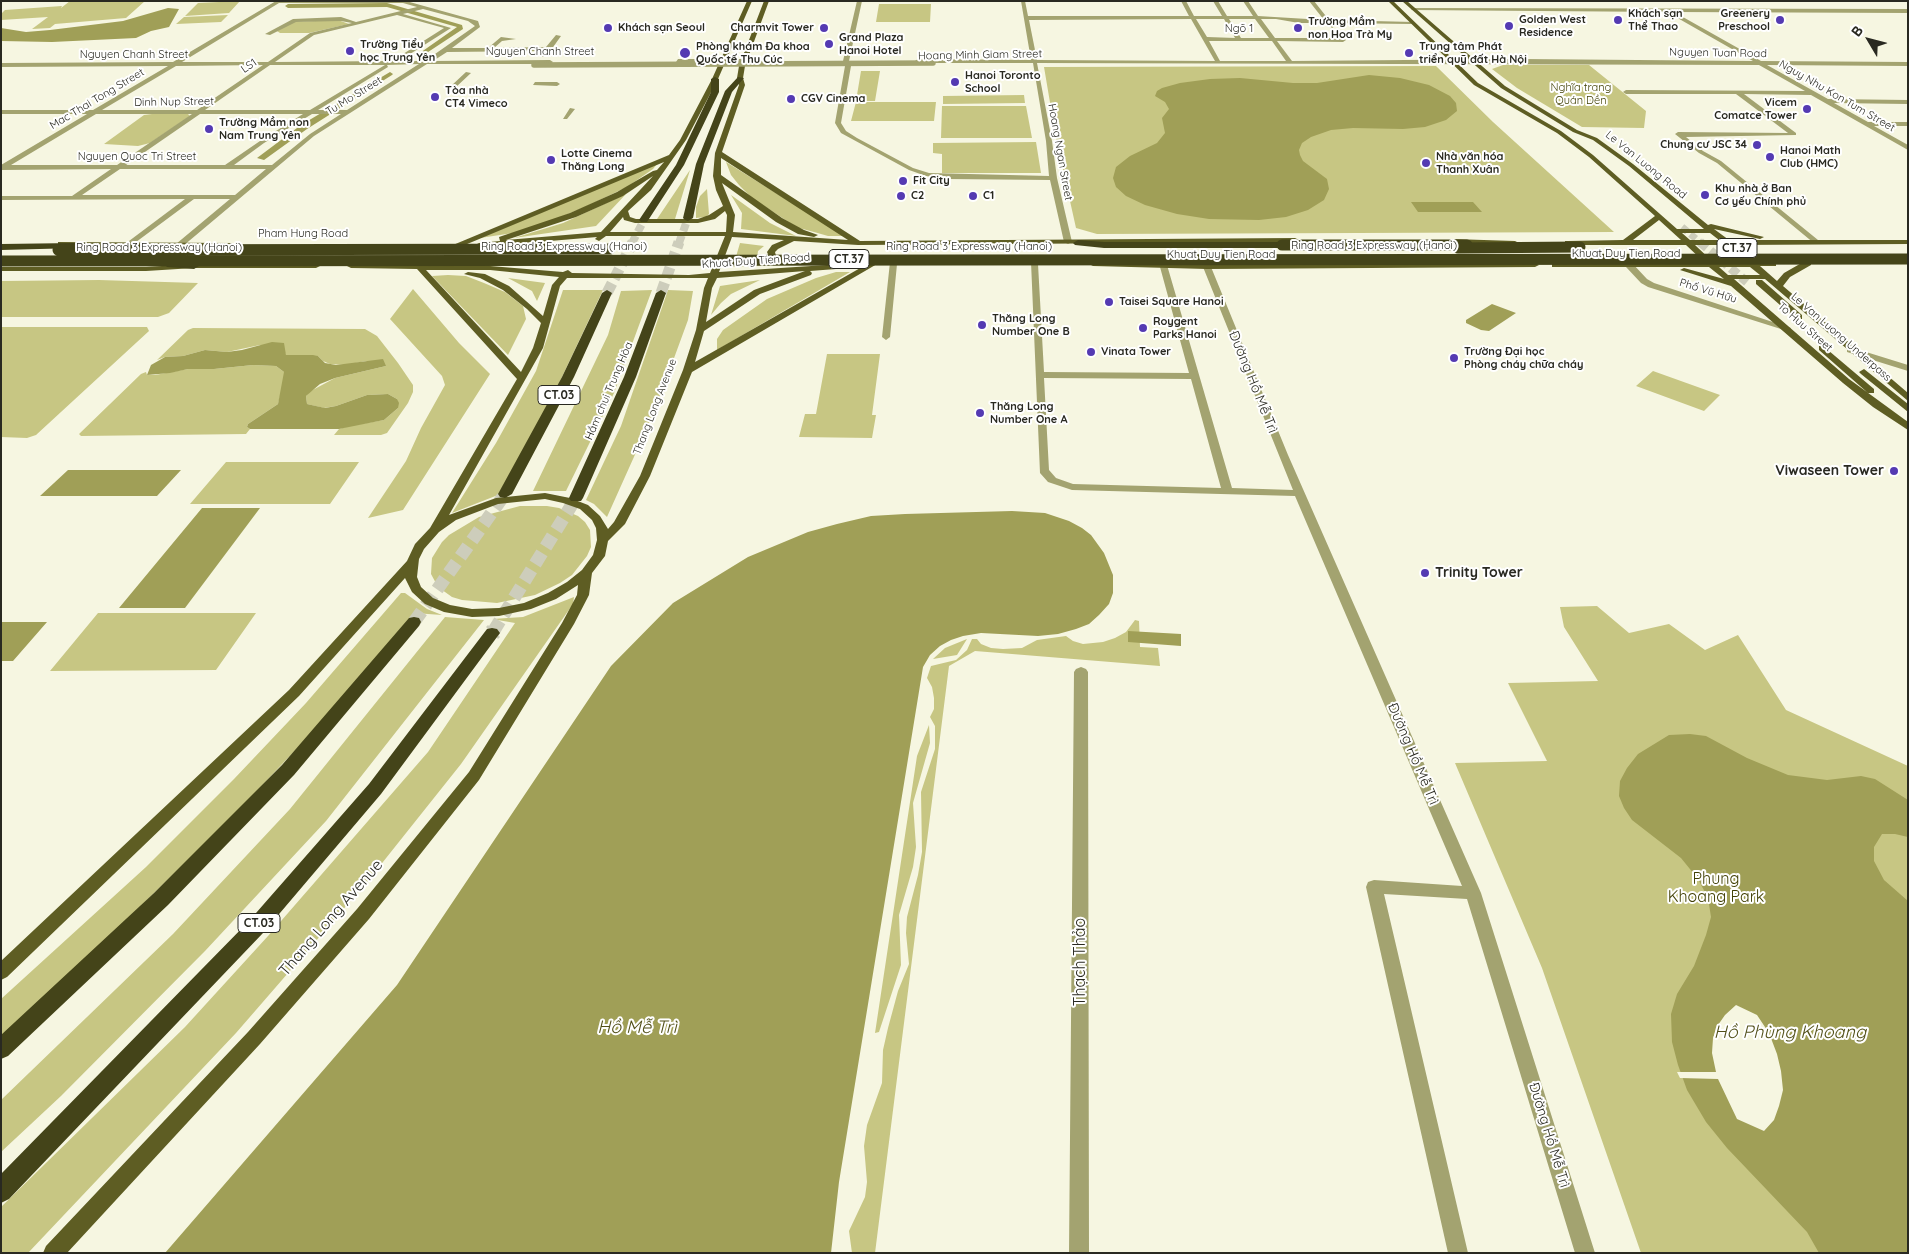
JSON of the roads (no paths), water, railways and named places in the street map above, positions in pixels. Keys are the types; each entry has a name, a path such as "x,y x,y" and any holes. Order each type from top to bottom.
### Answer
{"highway":[{"path":"688,218 700,164 728,91 740,78"},
{"path":"644,220 680,165 715,92 715,79"},
{"path":"1078,243 1104,245 1428,244 1566,247"},
{"path":"1,247 234,245"},
{"name":"Ring Road 3 Expressway (Hanoi)","path":"1,247 616,249"},
{"name":"Ring Road 3 Expressway (Hanoi)","path":"765,249 1908,248"},
{"path":"715,249 735,249"},
{"path":"1089,264 1493,262 1696,258"},
{"name":"Ring Road 3 Expressway (Hanoi)","path":"1,263 1908,259"},
{"path":"1,263 26,265 152,264 194,266"},
{"name":"CT.03","path":"505,494 568,377 608,293"},
{"name":"Hầm chui Trung Hòa","path":"576,498 630,377 661,293"},
{"path":"1,1049 161,899 288,770 414,622"},
{"name":"CT.03","path":"1,1191 256,927 375,789 492,633"}],"main road":[{"path":"435,530 538,348 556,285 624,211 648,188 683,140 715,79 750,1"},
{"path":"729,234 731,215 726,208 717,176 718,153 742,85 740,78 743,64 766,1"},
{"path":"1390,1 1452,63 1485,90 1588,147 1611,165 1678,229 1688,243"},
{"path":"1404,1 1503,87 1575,131 1623,166 1696,224 1712,231 1728,243"},
{"path":"739,25 756,25"},
{"path":"1559,132 1678,229 1712,231"},
{"path":"718,153 858,242"},
{"path":"456,245 671,156"},
{"path":"481,245 573,215 620,194 663,166"},
{"path":"717,176 779,220 801,232 838,242"},
{"path":"624,211 627,218 635,221 698,222 712,217 726,208"},
{"path":"1625,243 1660,216"},
{"path":"1696,224 1789,242"},
{"name":"Khuat Duy Tien Road","path":"603,234 729,234 838,242 1078,243 1198,240 1625,243 1908,242"},
{"name":"Pham Hung Road","path":"1,247 132,243 481,245 520,243 603,234"},
{"name":"Thang Long Avenue","path":"603,540 619,524 645,476 688,370 700,330 708,288 729,234"},
{"path":"795,239 775,247 771,252 773,257 778,260 801,269"},
{"path":"1504,242 1525,264"},
{"path":"490,268 517,264 536,254 537,248 520,243"},
{"name":"To Huu Street","path":"1688,243 1726,277 1744,285 1787,328 1854,387 1908,427"},
{"name":"To Huu Street","path":"1728,243 1908,398"},
{"path":"1778,287 1779,283 1787,275 1808,263"},
{"path":"688,370 874,264"},
{"name":"Khuat Duy Tien Road","path":"565,275 713,276 874,264 1089,264 1164,267 1525,264 1908,264"},
{"path":"1660,265 1744,285"},
{"path":"1,270 146,269 194,266 418,266 490,268 565,275"},
{"path":"418,266 522,379"},
{"path":"438,267 482,276 496,282 518,296 546,324"},
{"path":"700,330 757,292 785,280 828,267"},
{"path":"1726,277 1768,277"},
{"name":"Le Van Luong Underpass","path":"1759,282 1908,410"},
{"name":"Le Van Luong Underpass","path":"1744,285 1894,411 1908,427"},
{"path":"545,496 566,500 584,507 596,518 602,528 603,540 598,556 586,573 571,585 552,596 527,606 499,612 472,613 448,609 429,601 416,590 411,577 412,564 419,547 435,530 452,518 496,501 545,496"},
{"path":"1,972 32,945 294,693 412,564"},
{"name":"Thang Long Avenue","path":"53,1253 254,1038 363,914 474,776 568,624 583,596 586,573"}],"street":[{"path":"860,1 847,63 838,123 843,132 911,169 928,175 947,178 1053,178"},
{"name":"Hoang Ngan Street","path":"1023,1 1049,141 1053,178 1068,242"},
{"path":"1183,1 1219,63"},
{"path":"1215,1 1239,39"},
{"path":"1244,1 1290,62"},
{"path":"1311,1 1335,30"},
{"name":"Nguy Nhu Kon Tum Street","path":"1653,1 1907,147"},
{"name":"Tu Mo Street","path":"180,244 312,135 446,50 479,25 470,20 399,2 279,2"},
{"name":"Mac Thai Tong Street","path":"2,168 279,2"},
{"name":"LS1","path":"75,197 312,34 424,7"},
{"name":"Tu Mo Street","path":"227,167 448,28 400,13 382,9 368,9"},
{"path":"1413,9 1908,11"},
{"path":"265,10 281,10"},
{"path":"1027,18 1256,17 1329,22 1411,22"},
{"path":"268,34 288,22 299,19 341,19 357,23"},
{"path":"536,64 558,36"},
{"name":"Ngõ 1","path":"1206,39 1343,40 1340,36"},
{"path":"490,49 501,40 513,39"},
{"path":"446,50 548,49"},
{"name":"Hoang Minh Giam Street","path":"1383,62 1440,61"},
{"name":"Hoang Minh Giam Street","path":"721,64 1440,61 1452,63"},
{"name":"Nguyen Tuan Road","path":"1452,63 1488,61 1908,64"},
{"path":"680,66 692,63 687,62"},
{"name":"Nguyen Chanh Street","path":"536,64 687,62 721,64"},
{"path":"518,65 945,63"},
{"path":"1409,63 1416,65 1452,63"},
{"name":"Nguyen Chanh Street","path":"1,65 423,64 680,66 721,64"},
{"path":"1,73 16,66"},
{"path":"453,87 468,73"},
{"path":"540,78 534,86 557,84"},
{"path":"1626,92 1812,93"},
{"path":"1738,93 1794,134 1787,136 1676,133 1701,152 1719,162 1815,242"},
{"path":"1826,101 1908,102"},
{"path":"1889,102 1899,108 1908,108"},
{"path":"565,118 572,109"},
{"name":"Dinh Nup Street","path":"1,112 348,112"},
{"path":"1867,124 1907,124"},
{"name":"Nguyen Quoc Tri Street","path":"2,168 120,166 274,167"},
{"path":"132,243 193,197"},
{"path":"1,198 237,197"},
{"path":"886,337 893,264"},
{"path":"1034,264 1044,471 1052,480 1072,487 1300,493"},
{"name":"Phố Vũ Hữu","path":"1629,265 1644,281 1651,285 1787,328"},
{"path":"1164,267 1227,490"},
{"name":"Đường Hồ Mễ Trì","path":"1207,267 1282,455 1473,893 1585,1253"},
{"path":"1850,350 1908,368"},
{"path":"1040,375 1195,376"},
{"name":"Thạch Thảo","path":"1079,1253 1081,672"},
{"path":"1458,1253 1374,887 1473,893"}],"water":[{"path":"168,8 179,9 169,27 151,31 136,38 52,42 1,41 1,28 26,32 50,30 123,21"},
{"path":"1369,75 1400,78 1429,85 1450,96 1456,103 1457,111 1446,120 1425,127 1403,129 1353,128 1331,130 1311,137 1302,143 1299,150 1300,155 1303,161 1327,179 1329,189 1324,200 1308,210 1286,217 1259,220 1209,219 1177,214 1145,205 1126,196 1116,187 1113,178 1116,167 1130,156 1157,143 1165,133 1162,118 1169,109 1165,102 1155,96 1157,91 1162,88 1180,83 1210,79 1240,78 1293,83 1317,83"},
{"path":"1411,202 1473,202 1482,212 1418,212"},
{"path":"1492,304 1516,313 1489,331 1481,330 1466,323 1466,320"},
{"path":"272,342 284,343 286,355 318,356 325,363 336,365 383,359 386,366 335,378 320,384 306,396 307,404 325,408 367,395 388,394 397,399 399,403 398,408 384,420 339,429 250,429 247,427 248,424 278,404 284,372 276,366 253,365 214,369 188,369 147,375 151,365 165,357 183,356 205,350 227,352 242,350"},
{"path":"68,470 181,470 157,496 40,496"},
{"path":"202,508 260,508 185,608 119,608"},
{"name":"Hồ Mễ Trì","path":"1012,511 1045,513 1069,521 1091,535 1104,553 1113,575 1113,593 1109,604 1089,624 1058,634 1038,636 981,633 963,636 940,646 930,655 923,667 839,1182 831,1253 165,1253 397,985 611,666 673,603 748,557 808,532 837,524 871,516"},
{"path":"1,622 47,622 13,661 1,661"},
{"path":"1128,631 1181,634 1181,646 1128,642"},
{"name":"Hồ Phùng Khoang","path":"1690,734 1706,736 1747,758 1788,775 1827,780 1861,776 1875,779 1908,800 1908,837 1882,834 1874,847 1874,861 1884,880 1908,901 1908,1253 1819,1253 1807,1232 1727,1148 1706,1122 1687,1090 1672,1042 1671,1014 1677,994 1694,966 1706,935 1711,917 1708,898 1698,879 1681,858 1632,820 1619,796 1620,781 1638,754 1669,735"}],"waterway":[{"path":"288,6 387,5 460,26 460,29 419,56"},
{"path":"261,158 304,127 390,74"}],"tunnel":[{"path":"679,243 688,218"},
{"path":"632,243 644,220"},
{"path":"1682,227 1701,243"},
{"path":"607,293 633,242"},
{"path":"661,293 679,242"},
{"path":"1700,242 1747,282"},
{"path":"414,622 505,494"},
{"path":"493,632 576,498"}],"place":[{"name":"Khách sạn Thể Thao","path":"1618,20"},
{"name":"Greenery Preschool","path":"1780,20"},
{"name":"Golden West Residence","path":"1509,26"},
{"name":"Khách sạn Seoul","path":"608,28"},
{"name":"Charmvit Tower","path":"824,28"},
{"name":"Trường Mầm non Hoa Trà My","path":"1298,28"},
{"name":"Grand Plaza Hanoi Hotel","path":"829,44"},
{"name":"Trường Tiểu học Trung Yên","path":"350,51"},
{"name":"Phòng khám Đa khoa Quốc tế Thu Cúc","path":"685,53"},
{"name":"Trung tâm Phát triển quỹ đất Hà Nội","path":"1409,53"},
{"name":"Hanoi Toronto School","path":"955,82"},
{"name":"Tòa nhà CT4 Vimeco","path":"435,97"},
{"name":"CGV Cinema","path":"791,99"},
{"name":"Vicem Comatce Tower","path":"1807,109"},
{"name":"Trường Mầm non Nam Trung Yên","path":"209,129"},
{"name":"Chung cư JSC 34","path":"1757,145"},
{"name":"Hanoi Math Club (HMC)","path":"1770,157"},
{"name":"Lotte Cinema Thăng Long","path":"551,160"},
{"name":"Nhà văn hóa Thanh Xuân","path":"1426,163"},
{"name":"Fit City","path":"903,181"},
{"name":"Khu nhà ở Ban Cơ yếu Chính phủ","path":"1705,195"},
{"name":"C2","path":"901,196"},
{"name":"C1","path":"973,196"},
{"name":"Taisei Square Hanoi","path":"1109,302"},
{"name":"Thăng Long Number One B","path":"982,325"},
{"name":"Roygent Parks Hanoi","path":"1143,328"},
{"name":"Vinata Tower","path":"1091,352"},
{"name":"Trường Đại học Phòng cháy chữa cháy","path":"1454,358"},
{"name":"Thăng Long Number One A","path":"980,413"},
{"name":"Viwaseen Tower","path":"1894,471"},
{"name":"Trinity Tower","path":"1425,573"}],"park label":[{"name":"Nghĩa trang Quán Dền","path":"1581,94"},
{"name":"Phung Khoang Park","path":"1716,888"}]}
